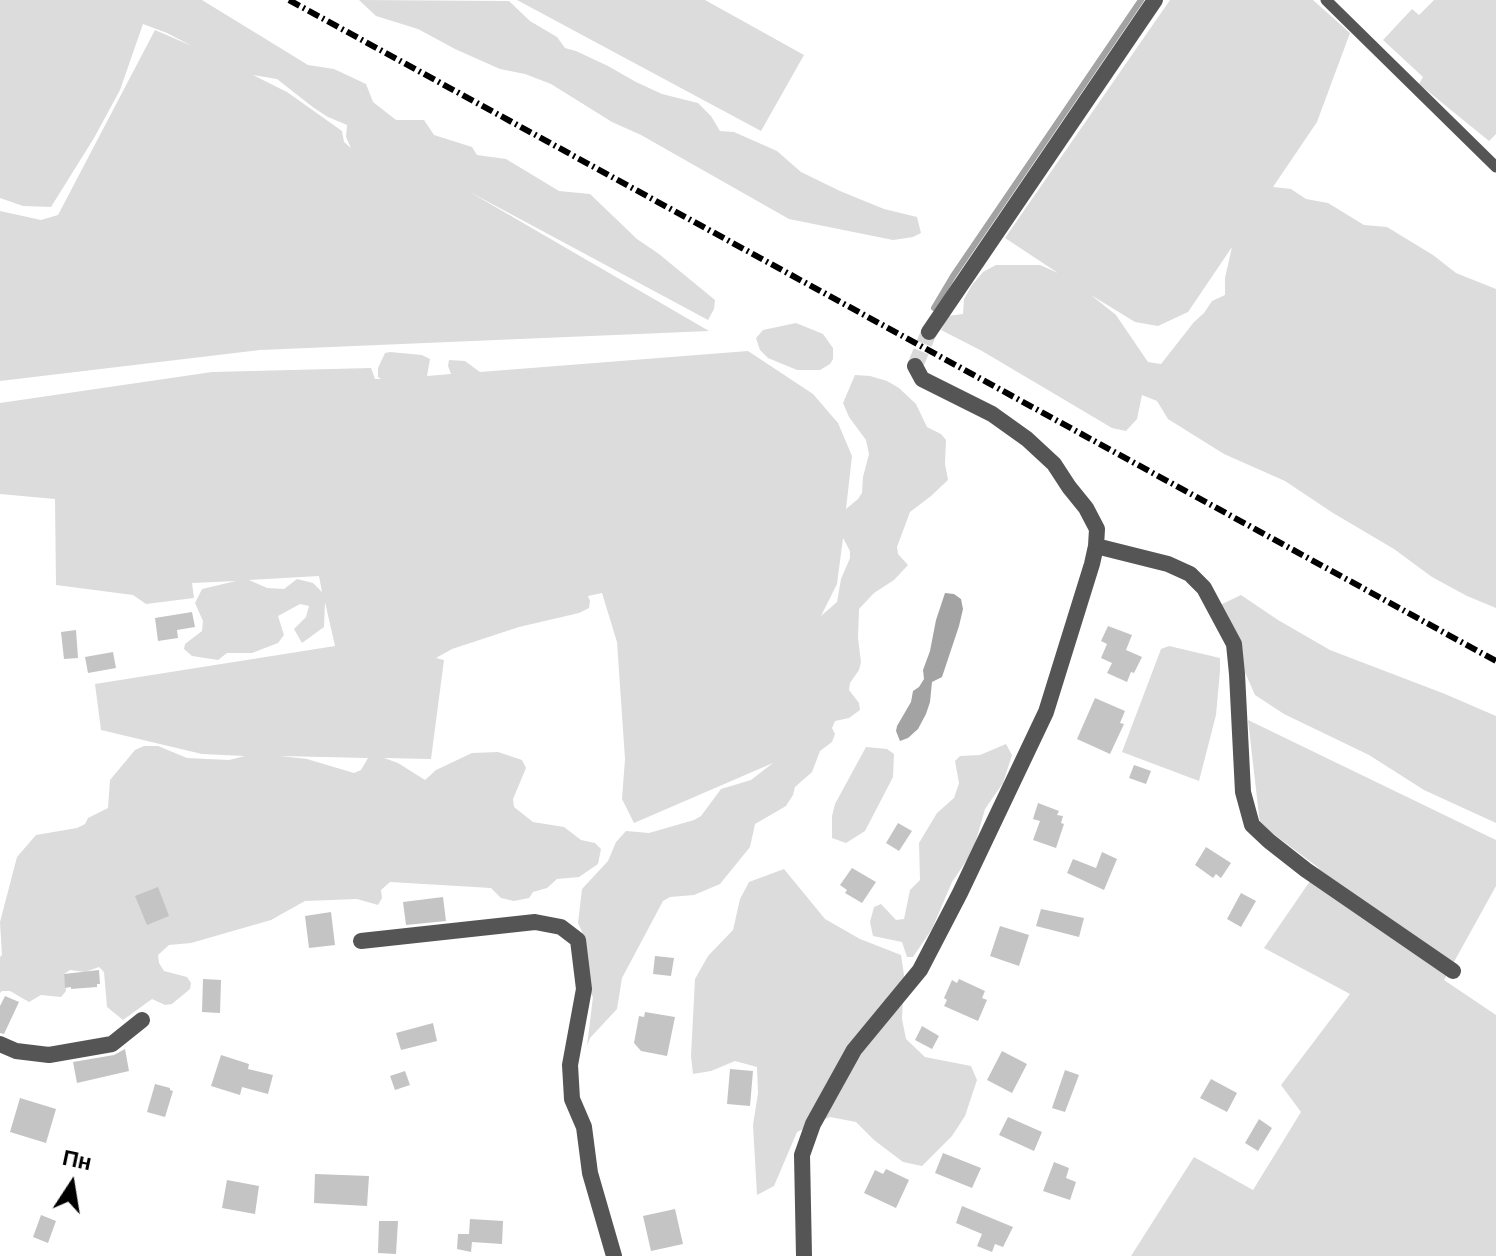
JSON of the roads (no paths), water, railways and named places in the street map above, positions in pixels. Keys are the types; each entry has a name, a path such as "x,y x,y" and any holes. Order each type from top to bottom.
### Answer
{"street":[{"path":"929,332 1155,0"},
{"path":"804,1256 802,1155 813,1124 854,1050 920,970 960,893 1046,712 1096,546 1097,529 1092,519 1054,464 1027,439 992,414 922,379 915,366"},
{"path":"1096,546 1168,564 1190,574 1204,588 1234,644 1243,792 1252,825 1306,870 1453,971"},
{"path":"361,941 535,922 561,927 578,940 584,989 570,1065 572,1099 584,1127 590,1173 614,1256"},
{"path":"0,1044 16,1051 49,1055 112,1044 142,1020"}],"lane":[{"path":"1326,0 1496,167"}],"waterway":[{"path":"934,308 1141,0"}],"tunnel":[{"path":"915,366 929,332"}],"railway":[{"path":"289,0 1496,661"}]}
